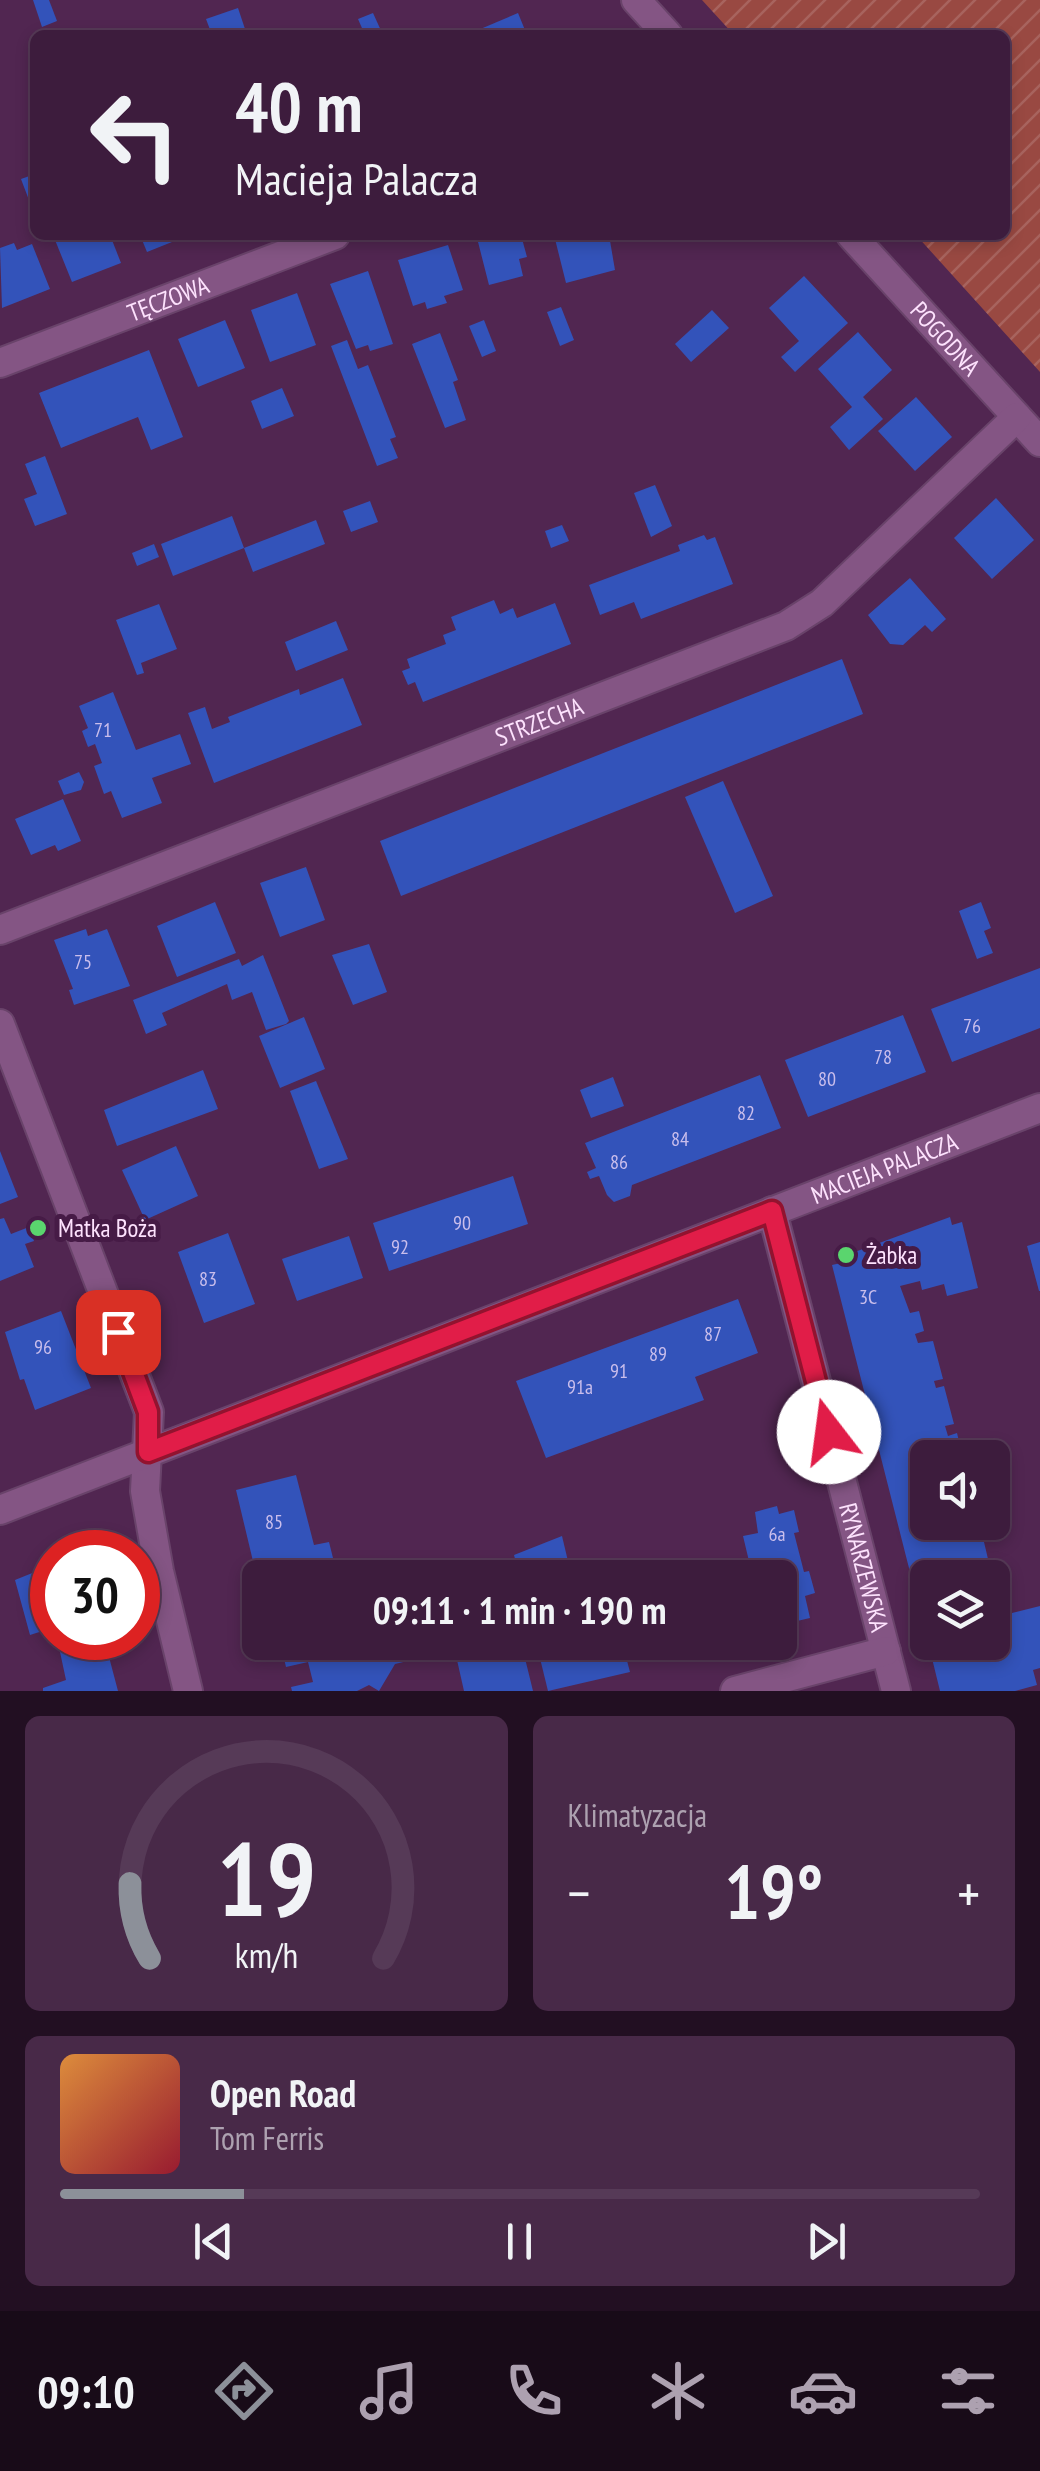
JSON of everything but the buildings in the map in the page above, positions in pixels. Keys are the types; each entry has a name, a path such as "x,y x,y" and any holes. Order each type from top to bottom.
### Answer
{"street":[{"path":"636,0 663,30"},
{"name":"TĘCZOWA","path":"0,363 322,240"},
{"name":"POGODNA","path":"856,240 1040,442"},
{"name":"STRZECHA","path":"0,930 786,626 822,602 1018,417"},
{"path":"0,1024 148,1412 146,1502 188,1691"},
{"name":"MACIEJA PALACZA","path":"0,1510 1040,1108"},
{"name":"RYNARZEWSKA","path":"772,1211 896,1691"},
{"path":"735,1691 886,1651"}],"shaded area":[{"path":"702,0 1040,0 1040,372 921,240 1010,240 1010,30 729,30"}],"place":[{"name":"Matka Boża","path":"38,1228"},
{"name":"Żabka","path":"846,1255"}],"route":[{"path":"118,1332 148,1412 148,1452 772,1211 829,1432"}]}
